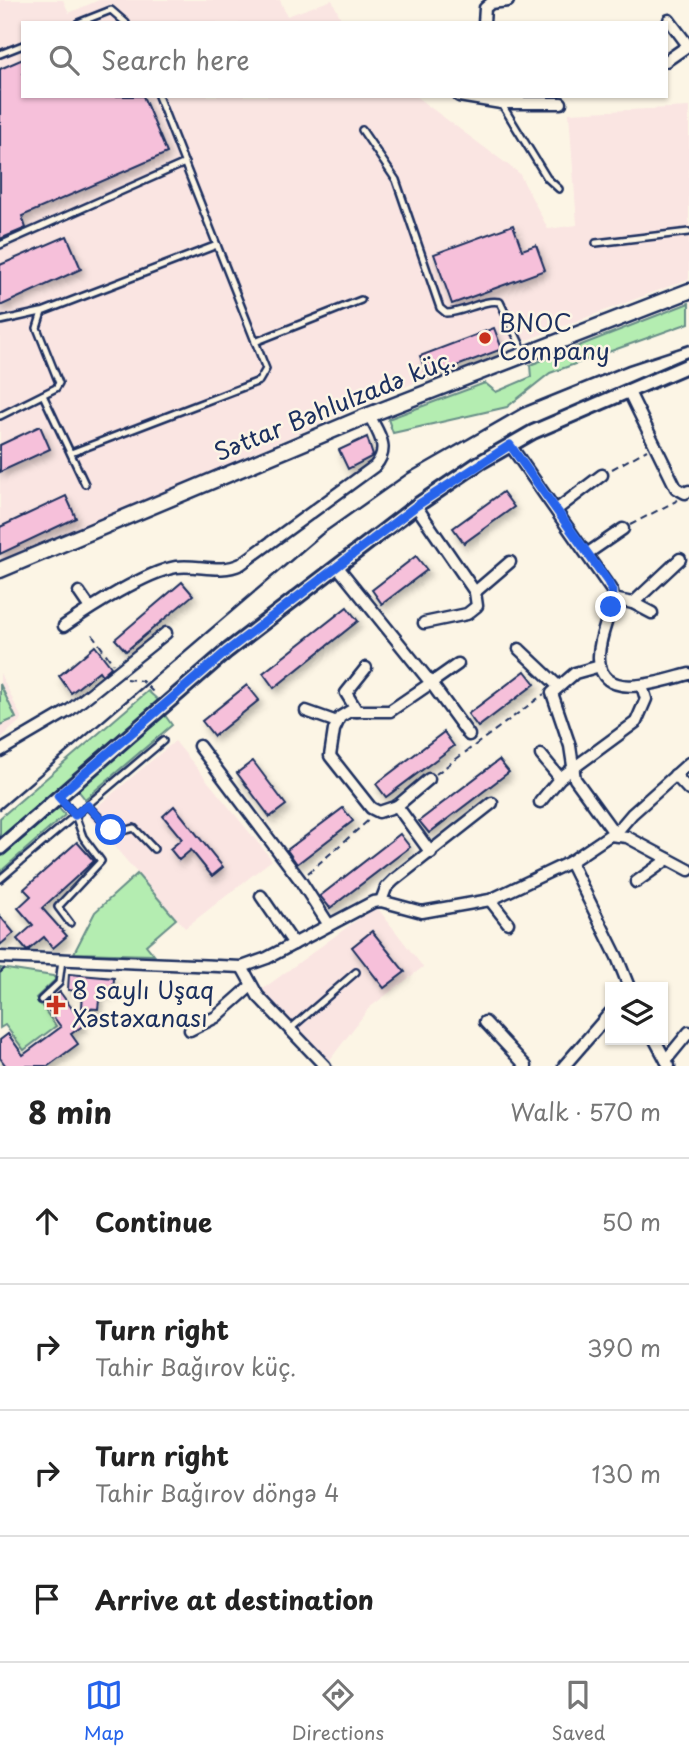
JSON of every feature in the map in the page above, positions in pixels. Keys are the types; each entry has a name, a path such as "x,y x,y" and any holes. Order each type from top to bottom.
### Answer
{"main road":[{"name":"Səttar Bəhlulzadə küç.","path":"0,570 369,415 689,291"}],"street":[{"path":"484,21 485,8 491,3 521,0"},
{"path":"668,59 688,44 669,20"},
{"path":"480,98 561,103"},
{"path":"0,848 227,651 416,506 510,445 572,413 689,365"},
{"path":"628,390 676,488 687,492"},
{"path":"64,626 90,608 161,571 177,567 230,568 241,564 381,459 383,442 369,415"},
{"path":"510,445 608,582 612,599 600,650 600,666 607,676 623,685 642,687 689,674"},
{"path":"556,510 602,475"},
{"path":"416,506 475,592 477,606 474,611 424,623"},
{"path":"588,553 623,529"},
{"path":"633,603 680,559"},
{"path":"475,592 510,562"},
{"path":"337,566 469,735"},
{"path":"79,592 90,608"},
{"path":"612,599 633,603 652,613"},
{"path":"0,751 71,710 166,633"},
{"path":"519,649 554,689 570,746 572,768 580,789 615,834 689,870"},
{"path":"429,779 397,806 379,812 365,802 330,755 337,722 350,711 390,711 458,664"},
{"path":"554,689 575,673 600,666"},
{"path":"357,710 346,693 366,668"},
{"path":"540,802 572,768 636,722 646,699 642,687"},
{"path":"306,711 337,722"},
{"path":"199,746 300,880 328,925"},
{"path":"541,755 560,778"},
{"path":"0,957 242,967 381,901 422,912 490,900 570,862 604,837 615,834 632,814 689,762"},
{"path":"675,775 689,790"},
{"path":"381,901 386,888 492,803"},
{"path":"397,806 431,853"},
{"path":"636,882 668,859"},
{"path":"570,862 617,957 626,982"},
{"path":"261,895 294,944"},
{"path":"490,900 508,923"},
{"path":"242,967 251,986 325,1066"},
{"path":"190,1030 216,1017 251,986"},
{"path":"564,1066 605,1019"},
{"path":"485,1021 526,1066"},
{"path":"658,1045 667,1063 689,1032"}],"lane":[{"path":"83,21 111,10 124,21"},
{"path":"0,54 21,46"},
{"path":"71,453 259,381 266,369 159,98"},
{"path":"501,100 547,178 559,189"},
{"path":"362,130 396,180 440,308 446,313 453,313 492,300 500,302 525,354"},
{"path":"0,245 184,163"},
{"path":"596,243 689,232"},
{"path":"0,321 42,312 217,245"},
{"path":"256,342 361,300"},
{"path":"0,416 57,388 59,383 37,328 42,312"},
{"path":"43,395 85,484"},
{"path":"0,878 163,741"},
{"path":"58,796 75,815 81,833 101,861 58,907 70,923"},
{"path":"87,805 115,833 134,828 154,849"},
{"path":"41,1000 59,983 62,960"},
{"path":"289,1030 356,972"}],"path":[{"path":"602,475 656,445"},
{"path":"623,529 687,492"},
{"path":"429,779 535,698 554,689"},
{"path":"300,880 379,812"}],"shaded area":[{"path":"0,0 63,0 69,13 99,0 280,0 287,16 332,0 342,21 21,21 21,98 418,98 519,173 548,229 577,225 569,113 689,107 689,279 428,377 0,563"},
{"path":"0,673 22,719 0,739"},
{"path":"175,741 272,860 185,928 87,815"},
{"path":"376,906 423,967 369,1008 329,1061 260,991"}],"green space":[{"path":"689,303 689,323 550,373 507,407 393,433 388,419 485,383 496,392 531,377 530,365"},
{"path":"0,684 16,718 0,725"},
{"path":"148,691 158,700 0,838 0,818"},
{"path":"164,714 172,725 85,799 77,789"},
{"path":"57,806 65,815 0,872 0,855"},
{"path":"137,874 176,919 146,945 154,955 74,953 95,912"},
{"path":"0,968 53,976 56,979 36,998 56,1026 24,1050 5,1025 0,1028"}],"building":[{"path":"21,60 21,98 144,98 167,153 22,216 26,228 0,239 0,69"},
{"path":"513,225 522,250 536,245 545,270 452,304 434,254"},
{"path":"67,236 81,269 0,306 0,265"},
{"path":"494,328 502,349 428,377 420,356"},
{"path":"40,426 50,449 0,472 0,445"},
{"path":"367,437 373,456 348,469 339,450"},
{"path":"503,492 514,507 464,543 453,528"},
{"path":"66,496 76,518 0,554 0,527"},
{"path":"416,556 427,570 382,604 372,590"},
{"path":"182,582 193,595 126,651 115,639"},
{"path":"347,607 358,621 274,688 263,673"},
{"path":"95,646 111,667 102,675 99,671 71,693 59,676"},
{"path":"525,671 535,684 478,727 468,714"},
{"path":"247,685 259,700 214,736 202,721"},
{"path":"444,732 454,746 386,797 376,784"},
{"path":"499,760 509,772 429,833 419,821"},
{"path":"253,761 286,805 270,817 237,773"},
{"path":"174,806 223,867 212,876 191,850 179,860 170,849 182,839 163,816"},
{"path":"343,808 353,821 297,864 287,850"},
{"path":"400,834 410,847 330,908 320,896"},
{"path":"77,842 94,861 42,908 67,936 53,948 44,937 27,951 17,939 33,925 18,908 31,896 24,889"},
{"path":"0,916 14,933 0,945"},
{"path":"372,931 405,972 384,988 352,947"},
{"path":"69,974 114,978 113,993 100,992 98,1009 82,1008 83,992 68,990"},
{"path":"60,992 84,1025 71,1034 78,1044 48,1066 6,1066 0,1058 0,1040 8,1034 23,1055 61,1027 44,1004"}],"railway":[{"path":"0,809 322,534 407,474 522,408 628,365 689,345"}],"place":[{"name":"BNOC Company","path":"485,338"},
{"name":"8 saylı Uşaq Xəstəxanası","path":"56,1005"}],"route":[{"path":"111,830 87,805 75,815 58,796 227,651 416,506 510,445 608,582 612,591 611,607"}]}
